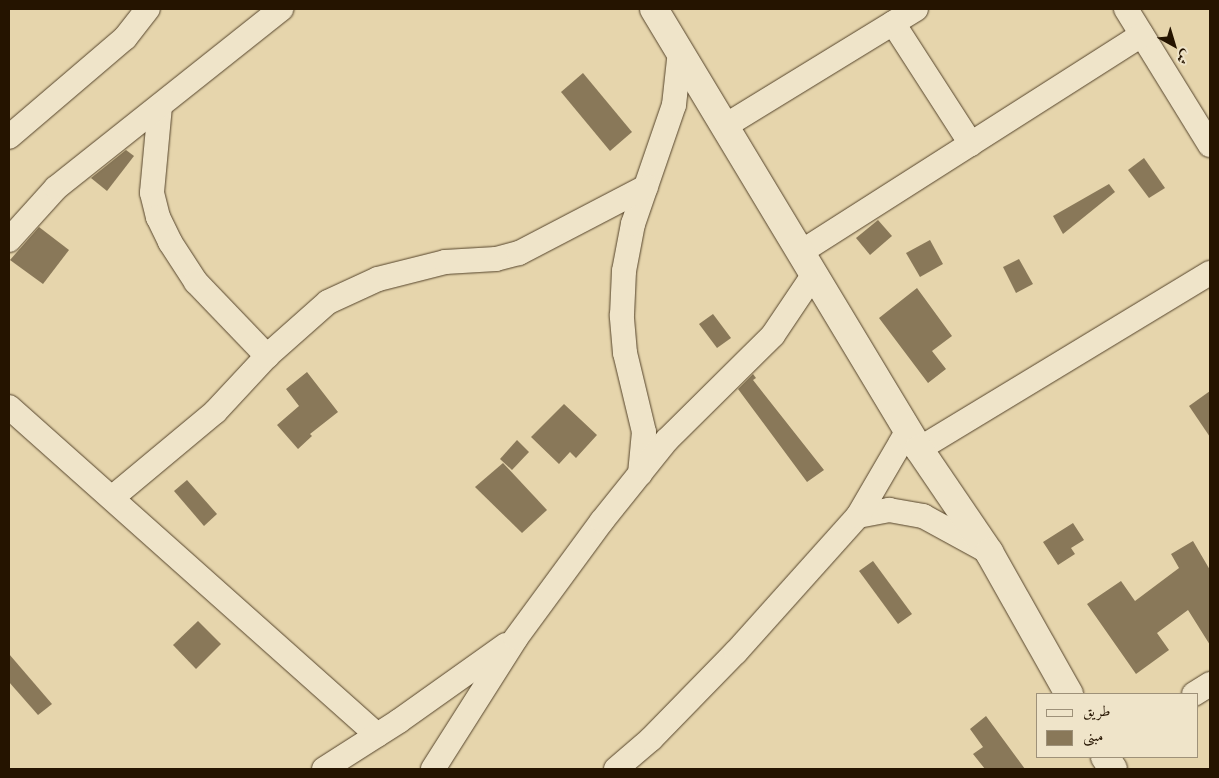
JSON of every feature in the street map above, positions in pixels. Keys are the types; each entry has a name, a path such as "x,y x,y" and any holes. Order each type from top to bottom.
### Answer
{"street":[{"path":"9,137 125,38 148,9"},
{"path":"9,240 56,188 281,9"},
{"path":"654,9 913,439 989,552 1068,693"},
{"path":"725,126 916,9"},
{"path":"1126,9 1210,144"},
{"path":"893,23 971,144"},
{"path":"433,769 516,638 640,474 667,440 773,336 807,263 971,144 1142,35"},
{"path":"640,474 644,432 625,353 622,314 624,271 633,224 674,105 680,51"},
{"path":"160,106 152,193 158,217 170,242 196,282 268,356"},
{"path":"113,498 215,412 268,356 328,302 378,279 445,262 496,259 519,252 646,187"},
{"path":"616,769 651,739 736,652 858,516 913,439 1210,273"},
{"path":"9,407 377,735"},
{"path":"858,516 889,510 923,516 989,552"},
{"path":"324,769 377,735 516,638"},
{"path":"1196,693 1210,684"},
{"path":"1106,758 1113,769"}],"building":[{"path":"583,73 632,132 610,151 561,92"},
{"path":"126,150 134,156 107,191 91,178"},
{"path":"1144,158 1165,188 1149,198 1128,170"},
{"path":"1109,184 1115,192 1063,234 1053,216"},
{"path":"878,220 892,236 870,255 856,238"},
{"path":"39,227 69,250 43,284 10,260"},
{"path":"930,240 943,264 920,277 906,253"},
{"path":"1019,259 1033,284 1016,293 1003,267"},
{"path":"917,288 952,336 932,351 946,369 928,383 879,318"},
{"path":"713,314 731,338 717,348 699,324"},
{"path":"307,372 338,412 310,434 312,436 298,449 277,425 299,406 286,389"},
{"path":"753,374 756,378 753,380 824,470 807,482 738,389"},
{"path":"1210,391 1210,437 1189,406"},
{"path":"564,404 597,435 576,458 570,452 559,464 531,437"},
{"path":"517,440 529,452 512,470 500,459"},
{"path":"503,463 547,510 522,533 475,487"},
{"path":"187,480 217,514 204,526 174,491"},
{"path":"1073,523 1084,540 1071,548 1075,554 1058,565 1043,542"},
{"path":"1193,541 1210,570 1210,645 1188,610 1157,633 1169,650 1136,674 1087,604 1121,581 1135,601 1179,568 1171,554"},
{"path":"873,561 912,614 898,624 859,571"},
{"path":"198,621 221,644 196,669 173,645"},
{"path":"9,654 52,704 38,715 9,682"},
{"path":"986,716 1025,769 985,769 973,754 983,747 970,729"}]}
